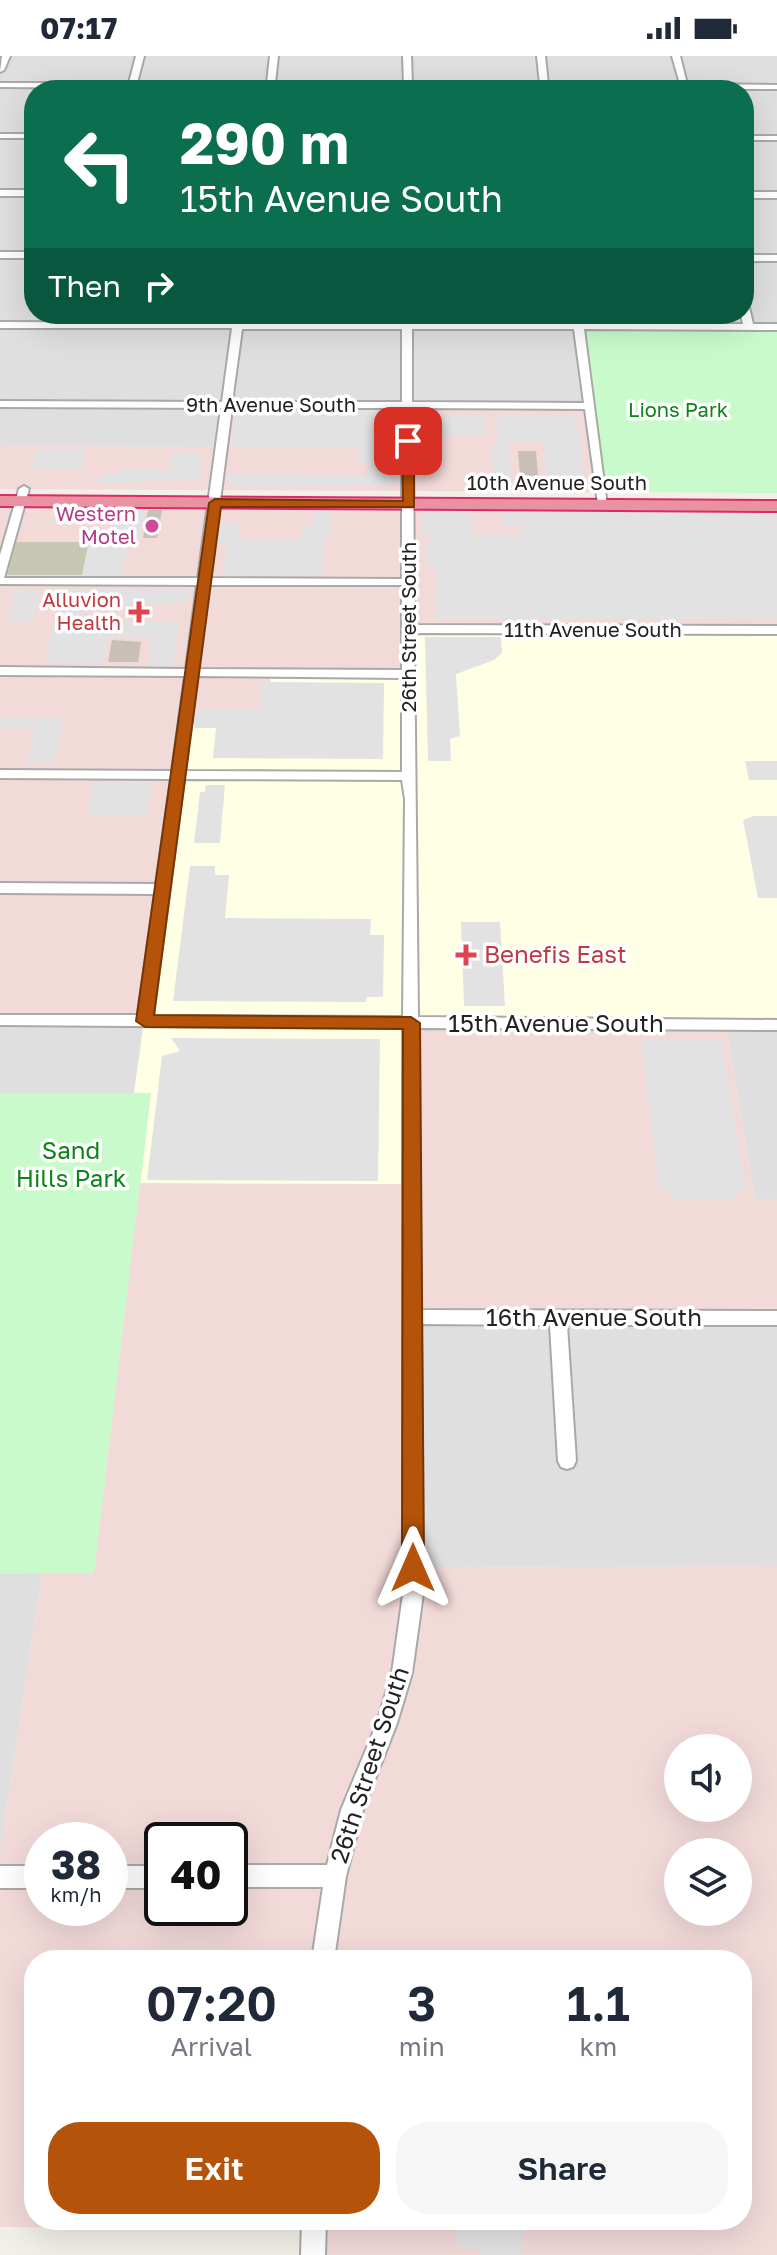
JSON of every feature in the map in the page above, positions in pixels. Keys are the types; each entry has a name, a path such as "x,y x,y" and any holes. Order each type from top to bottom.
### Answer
{"highway":[{"name":"10th Avenue South","path":"0,489 22,495 215,497 602,498 777,493"},
{"name":"10th Avenue South","path":"0,501 22,495"},
{"name":"10th Avenue South","path":"602,498 777,506"}],"street":[{"path":"0,70 6,56"},
{"path":"134,80 140,56"},
{"path":"271,80 274,56"},
{"path":"407,56 408,80"},
{"path":"541,56 544,80"},
{"path":"676,56 683,80"},
{"path":"0,85 24,86"},
{"path":"754,87 777,87"},
{"path":"0,136 24,136"},
{"path":"754,138 777,138"},
{"path":"0,193 24,193"},
{"path":"754,195 777,195"},
{"path":"0,255 24,255"},
{"path":"754,258 777,258"},
{"path":"578,324 602,498"},
{"path":"0,325 777,327"},
{"path":"145,1021 238,326"},
{"name":"26th Street South","path":"324,1950 335,1876 352,1810 387,1723 409,1632 413,1581 407,327"},
{"name":"9th Avenue South","path":"0,404 589,406"},
{"path":"22,495 0,578 409,582"},
{"name":"11th Avenue South","path":"410,629 777,630"},
{"path":"0,671 409,674"},
{"path":"0,774 409,776"},
{"path":"0,888 164,889"},
{"name":"15th Avenue South","path":"0,1020 777,1025"},
{"name":"16th Avenue South","path":"411,1317 777,1318"},
{"path":"558,1318 567,1461"},
{"path":"248,1876 335,1876"},
{"path":"0,1877 24,1877"},
{"path":"313,2255 314,2230"}],"shaded area":[{"path":"0,56 777,56 777,327 589,406 221,447 0,446"},
{"path":"407,324 578,324 578,327 407,327"},
{"path":"227,405 589,406 601,492 0,489 0,446 221,447"},
{"path":"242,409 400,412 398,482 392,485 233,485 226,481 227,474 368,475 369,463 359,463 359,447 231,448 236,412"},
{"path":"438,415 484,415 486,436 429,436 429,421 438,421"},
{"path":"496,415 576,415 586,485 548,485 543,441 508,441 511,479 494,479 492,448 498,440"},
{"path":"86,450 82,469 32,469 36,452"},
{"path":"172,454 202,454 198,479 142,479 141,484 98,484 100,473 169,470"},
{"path":"0,501 777,506 777,630 409,674 271,674 268,729 145,1021 0,1020"},
{"path":"118,509 145,509 140,539 129,539 122,575 82,575 90,537 112,537"},
{"path":"314,509 331,509 330,540 324,540 322,576 223,576 227,543 215,543 218,523 239,523 238,540 300,540 301,526 313,525"},
{"path":"518,509 777,510 777,619 436,619 435,567 427,566 427,541 437,536 520,536"},
{"path":"430,510 517,510 518,525 503,525 502,514 472,514 473,535 422,535 422,514"},
{"path":"16,542 89,542 82,575 7,575"},
{"path":"62,589 189,590 187,604 87,605 84,621 179,621 173,665 148,665 151,638 108,638 103,663 45,663"},
{"path":"15,590 41,590 33,622 7,622"},
{"name":"Benefis East","path":"410,629 777,630 777,1025 412,1023 411,1184 140,1183 151,1093 134,1093 185,724 232,724 268,729 271,673 409,674"},
{"path":"425,637 501,637 502,653 494,660 456,674 460,736 450,739 451,761 428,761"},
{"path":"262,682 384,683 383,759 213,758 216,728 194,728 196,710 259,710"},
{"path":"0,717 64,717 54,764 26,764 35,727 0,727"},
{"path":"745,761 777,761 777,780 749,780"},
{"path":"94,781 152,781 146,816 87,815"},
{"path":"206,785 225,785 220,843 194,843 200,792 205,792"},
{"path":"753,816 777,816 777,898 758,898 743,820"},
{"path":"190,866 215,866 215,875 229,875 225,918 371,919 370,935 384,935 383,997 367,997 366,1002 173,1001"},
{"path":"461,922 500,922 505,1006 464,1006"},
{"path":"0,1020 145,1021 134,1093 0,1093"},
{"path":"411,1023 726,1025 755,1199 777,1199 777,1318 412,1318 413,1568 777,1566 777,2255 312,2255 313,2230 752,2230 752,1950 24,1950 24,2227 0,2227 0,1852 42,1573 94,1573 140,1183 410,1184"},
{"path":"726,1025 777,1025 777,1199 755,1199"},
{"path":"171,1038 380,1039 378,1181 147,1180 162,1056 180,1051"},
{"path":"641,1039 721,1039 746,1191 734,1191 735,1200 673,1199 672,1191 659,1191"},
{"path":"411,1317 777,1318 777,1566 413,1568"},
{"path":"42,1573 0,1852 0,1574"},
{"path":"456,2230 523,2230 524,2255 480,2255 480,2249 456,2248"}],"green space":[{"name":"Lions Park","path":"578,327 777,328 777,493 601,492"},
{"name":"Sand Hills Park","path":"0,1093 151,1093 94,1573 0,1574"}],"building":[{"path":"518,451 536,451 538,476 520,476"},
{"name":"Western Motel","path":"148,510 162,510 157,538 143,538"},
{"path":"112,640 141,642 138,662 108,662"}],"place":[{"name":"Western Motel","path":"152,526"},
{"name":"Alluvion Health","path":"139,612"},
{"name":"Benefis East","path":"466,955"}],"route":[{"path":"408,441 409,505 215,503 145,1021 411,1023 413,1568"}]}
